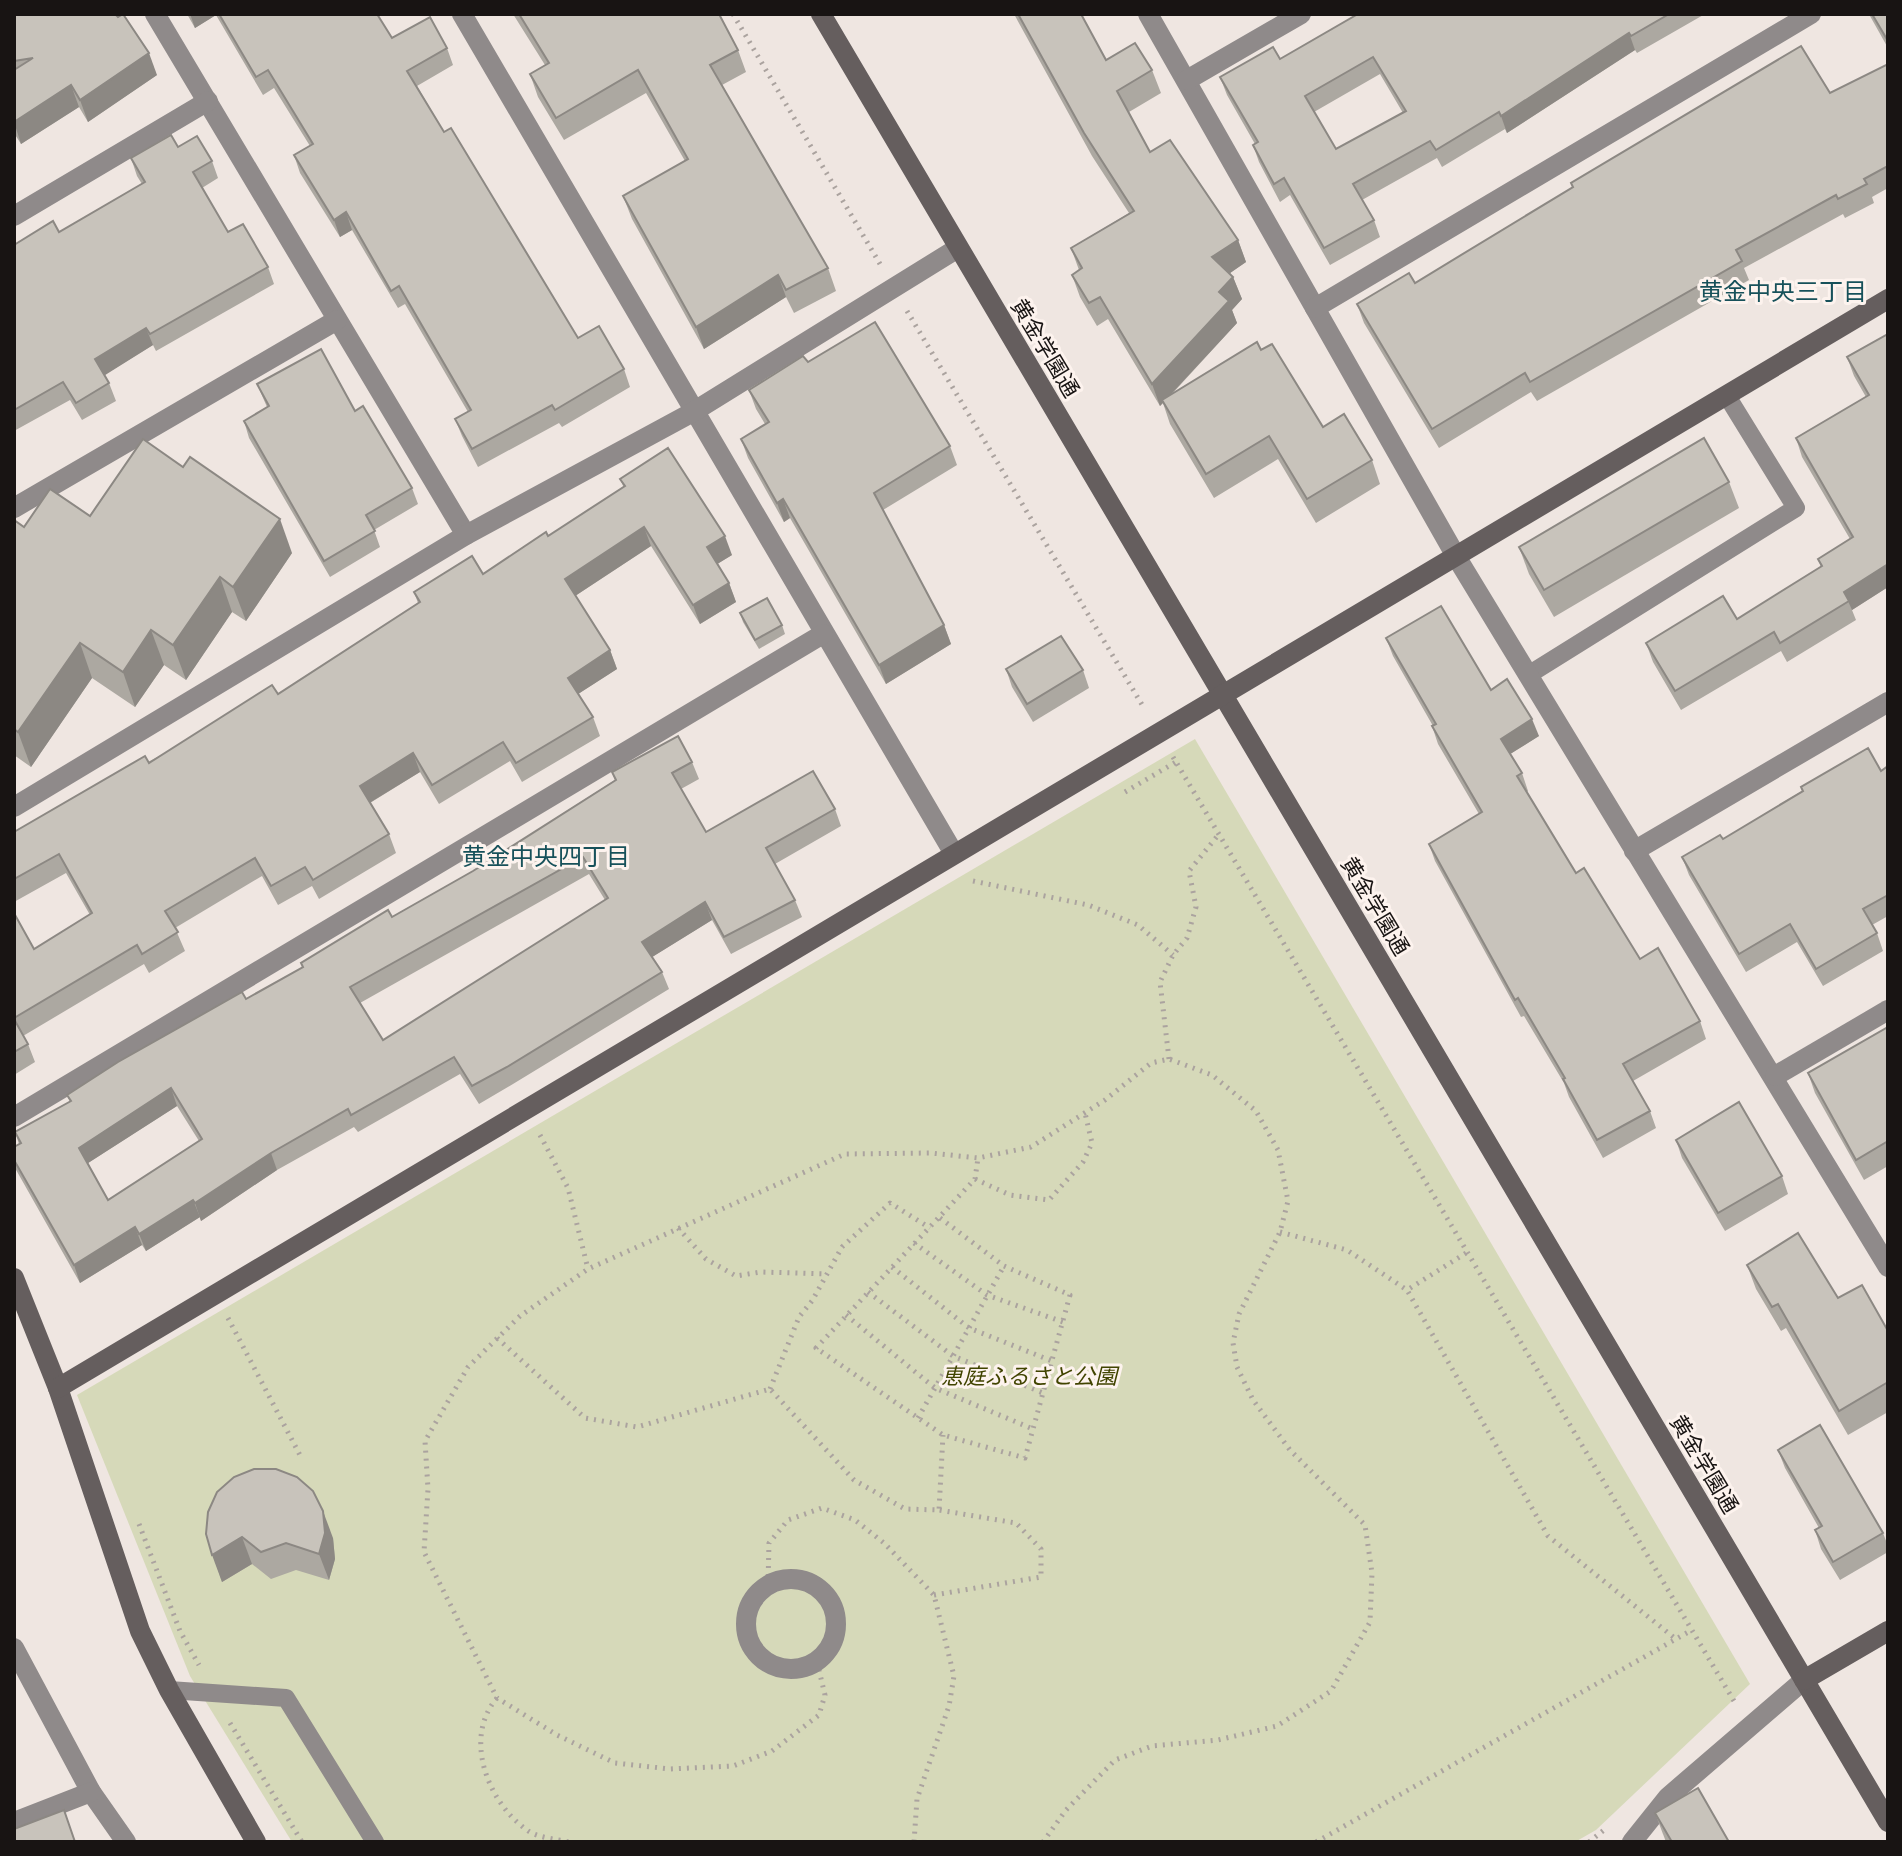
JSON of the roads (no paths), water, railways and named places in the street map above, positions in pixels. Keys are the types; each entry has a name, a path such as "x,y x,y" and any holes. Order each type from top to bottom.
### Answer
{"street":[{"path":"155,14 466,535"},
{"path":"462,14 953,852"},
{"name":"黄金学園通","path":"821,14 1888,1822"},
{"path":"1148,14 1457,558 1634,851 1775,1076 1888,1267"},
{"path":"1187,80 1301,14"},
{"path":"1315,308 1811,14"},
{"path":"14,216 208,101"},
{"path":"14,807 466,535 693,412 958,248"},
{"path":"58,1388 953,852 1224,697 1888,299"},
{"path":"14,508 337,320"},
{"path":"14,1117 823,634"},
{"path":"1634,851 1888,702"},
{"path":"1775,1076 1888,1010"},
{"path":"14,1278 58,1388 140,1631 169,1690 256,1842"},
{"path":"787,1578 807,1581 824,1592 837,1628 830,1647 817,1662 797,1670 776,1667 758,1656 748,1639 746,1618 753,1598 768,1584 787,1578"},
{"path":"1632,1842 1668,1797 1804,1680 1888,1631"},
{"path":"14,1648 91,1792 126,1842"},
{"path":"14,1822 91,1792"}],"lane":[{"path":"1528,675 1796,508 1727,396"},
{"path":"169,1690 286,1698 375,1842"}],"district":[{"name":"黄金中央三丁目","path":"1783,292"},
{"name":"黄金中央四丁目","path":"546,857"}],"park label":[{"name":"恵庭ふるさと公園","path":"1029,1376"}]}
